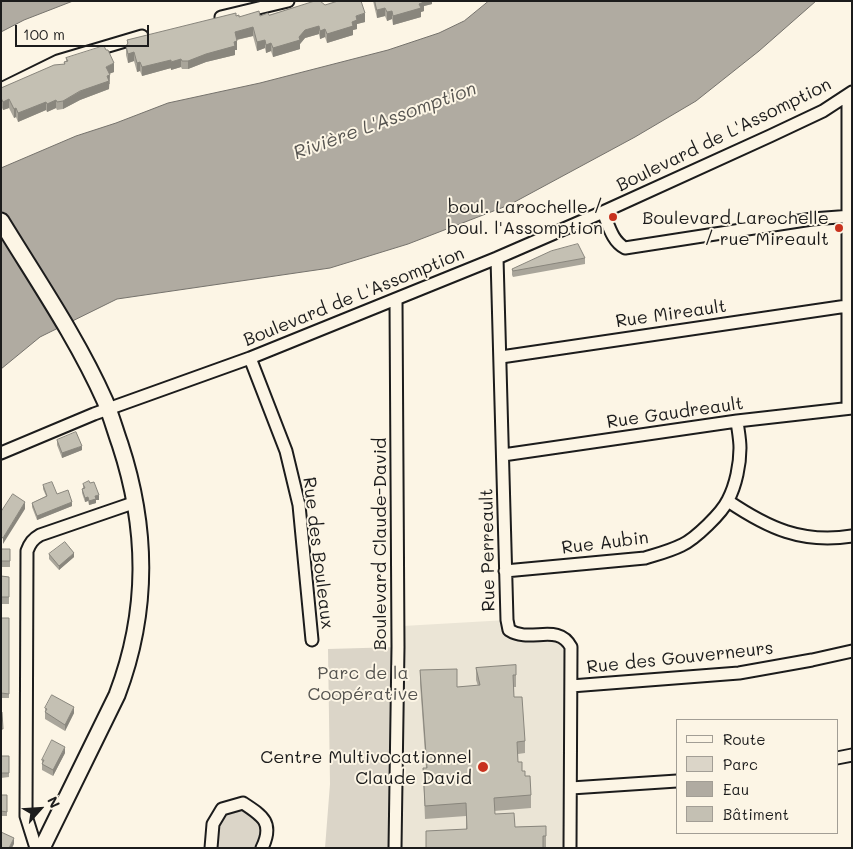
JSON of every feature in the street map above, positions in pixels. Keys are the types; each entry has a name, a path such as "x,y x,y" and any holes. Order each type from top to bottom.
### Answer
{"main road":[{"path":"1,221 74,342 108,409 129,473 136,502 140,534 142,574 138,616 131,653 116,695 42,848"}],"street":[{"path":"209,20 288,1"},
{"path":"1,89 58,61 151,34"},
{"path":"850,93 847,306 850,408"},
{"name":"Boulevard de L'Assomption","path":"1,453 108,409 250,358 497,258 603,212 823,111 850,93"},
{"path":"603,212 613,236 618,244 625,248 849,216"},
{"name":"Rue Perreault","path":"497,258 507,620 509,630 517,635 558,634 567,639 571,647 570,848"},
{"name":"Boulevard Claude-David","path":"395,848 398,647 396,300"},
{"name":"Rue Mireault","path":"501,358 847,306"},
{"name":"Rue des Bouleaux","path":"250,358 286,451 298,505 312,640"},
{"name":"Rue Gaudreault","path":"503,455 737,421 850,408"},
{"name":"Rue Aubin","path":"506,571 638,558 666,552 684,544 699,533 728,501 735,482 739,461 740,448 737,421"},
{"path":"728,501 768,525 798,535 818,539 852,536"},
{"path":"36,848 26,816 27,551 30,543 40,535 136,502"},
{"name":"Rue des Gouverneurs","path":"571,686 739,673 812,660 852,650"},
{"path":"838,758 852,755"},
{"path":"571,788 676,782"},
{"path":"211,848 213,824 222,809 243,803 262,815 268,827 267,837 262,848"}],"shaded area":[{"name":"Centre Multivocationnel Claude David","path":"507,620 509,630 567,639 570,848 395,848 403,626"}],"green space":[{"name":"Parc de la Coopérative","path":"398,647 395,848 325,848 330,784 328,649"},
{"path":"235,805 262,815 262,848 211,848 213,824"}],"water":[{"path":"1,1 73,1 24,20 1,32"},
{"name":"Rivière L'Assomption","path":"489,1 816,1 759,51 696,101 635,137 509,205 408,244 330,268 117,299 40,337 1,369 1,168 76,136 168,103 260,83 388,50 439,33 464,21"}],"building":[{"path":"320,1 325,5 338,1 361,1 365,13 356,16 357,20 352,22 353,26 327,34 325,29 320,31 319,26 305,30 299,37 300,40 273,48 271,43 266,45 265,40 257,42 253,27 235,32 237,41 234,42 235,46 188,61 182,61 181,59 171,62 171,60 142,67 140,62 137,63 134,52 128,54 127,40 236,13 236,16 239,15 239,17 259,11 260,16 268,13 269,15"},
{"path":"375,1 424,2 419,4 421,8 393,16 392,11 387,12 385,8 377,10"},
{"path":"104,46 114,63 106,67 110,75 107,76 109,81 80,91 63,101 57,102 56,100 47,104 46,102 18,113 9,99 3,102 1,88 54,65 65,64 64,62 68,61 66,58"},
{"path":"578,244 585,258 513,271 512,269 551,251"},
{"path":"76,432 82,446 62,453 57,440"},
{"path":"89,481 90,483 94,482 99,495 95,496 96,499 89,501 88,497 85,498 82,489 85,488 83,484"},
{"path":"52,482 57,494 68,490 72,502 37,516 32,503 47,496 43,485"},
{"path":"13,494 25,502 3,538 1,537 1,512"},
{"path":"65,542 74,553 59,566 49,554"},
{"path":"1,549 10,549 10,561 1,561"},
{"path":"1,576 9,577 9,597 1,597"},
{"path":"1,618 9,618 9,694 1,693"},
{"path":"516,665 516,675 513,675 514,697 522,697 525,741 517,742 518,762 522,762 522,771 525,771 525,776 530,776 531,795 494,798 495,814 514,813 515,827 546,826 546,836 543,836 543,848 426,848 426,831 467,829 466,803 425,806 423,768 427,768 420,670 457,669 457,687 480,685 476,668"},
{"path":"52,695 74,707 65,725 45,712 47,709 45,708"},
{"path":"2,712 3,729 1,729"},
{"path":"52,740 65,747 53,770 42,764 44,760 42,760"},
{"path":"1,756 9,756 9,773 1,773"},
{"path":"1,795 7,795 7,812 1,811"},
{"path":"1,832 14,838 9,848 1,848"}],"place":[{"name":"boul. Larochelle / boul. l'Assomption","path":"613,217"},
{"name":"Boulevard Larochelle / rue Mireault","path":"839,228"},
{"name":"Centre Multivocationnel Claude David","path":"483,767"}]}
